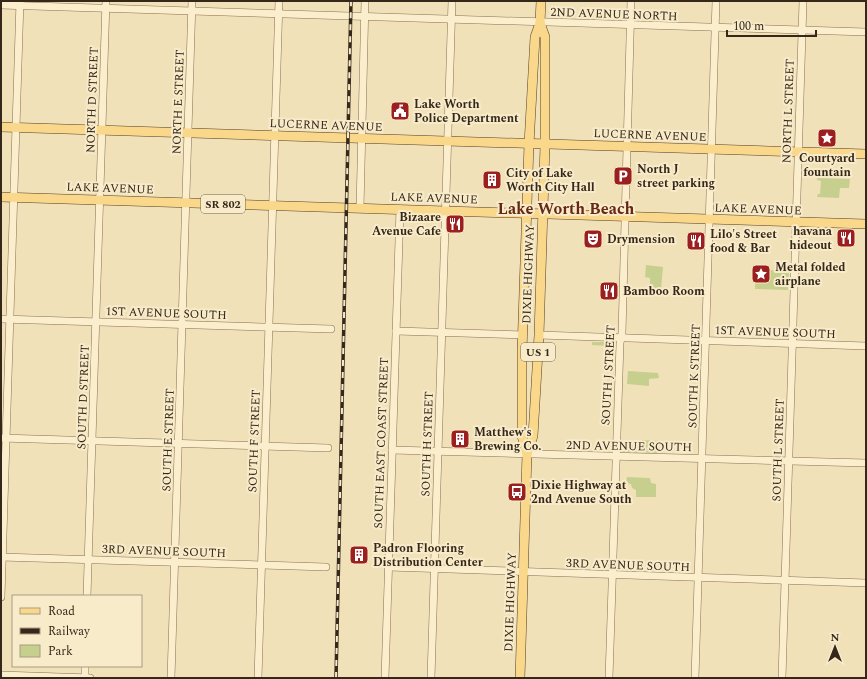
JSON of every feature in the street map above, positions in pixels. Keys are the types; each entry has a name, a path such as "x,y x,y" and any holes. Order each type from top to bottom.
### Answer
{"main road":[{"name":"DIXIE HIGHWAY","path":"527,454 522,436 522,335 528,144 534,37 540,23 541,1"},
{"name":"DIXIE HIGHWAY","path":"520,678 527,454 533,436 539,335 545,144 545,37 540,23"},
{"name":"LUCERNE AVENUE","path":"1,127 866,154"},
{"name":"LAKE AVENUE","path":"1,197 866,224"}],"street":[{"name":"NORTH E STREET","path":"186,203 192,1"},
{"name":"SOUTH F STREET","path":"258,678 279,1"},
{"path":"360,208 366,1"},
{"name":"SOUTH H STREET","path":"431,678 452,1"},
{"name":"SOUTH J STREET","path":"609,678 620,338 626,217 631,1"},
{"name":"SOUTH K STREET","path":"696,678 716,1"},
{"name":"NORTH L STREET","path":"796,222 803,1"},
{"name":"2ND AVENUE NORTH","path":"1,5 19,3 106,5 192,11 866,32"},
{"path":"1,598 4,438 10,319 19,3"},
{"name":"NORTH D STREET","path":"100,200 106,5"},
{"name":"SOUTH D STREET","path":"88,595 100,200"},
{"name":"SOUTH E STREET","path":"171,678 186,203"},
{"name":"SOUTH EAST COAST STREET","path":"385,678 400,209"},
{"name":"SOUTH L STREET","path":"782,678 796,222"},
{"name":"1ST AVENUE SOUTH","path":"1,319 331,329"},
{"path":"396,331 522,335"},
{"name":"1ST AVENUE SOUTH","path":"539,335 866,346"},
{"path":"4,438 328,448"},
{"name":"2ND AVENUE SOUTH","path":"392,450 866,463"},
{"name":"3RD AVENUE SOUTH","path":"2,557 326,567"},
{"name":"3RD AVENUE SOUTH","path":"389,567 866,583"},
{"path":"85,667 85,678"},
{"path":"1,675 90,678"}],"green space":[{"path":"817,178 850,179 849,188 840,188 839,198 817,197 818,194 820,194 821,181 817,180"},
{"path":"646,265 663,267 661,289 650,288 650,278 645,277"},
{"path":"756,270 789,271 788,290 755,289"},
{"path":"592,342 614,342 612,359 610,346 592,345"},
{"path":"628,371 658,373 659,378 649,379 649,386 627,384"},
{"path":"642,440 658,441 657,453 622,452 622,445 642,445"},
{"path":"627,477 650,478 651,483 656,484 656,497 636,497 636,490 632,488 631,484 626,483"}],"railway":[{"path":"336,678 351,1"}],"place":[{"name":"Lake Worth Police Department","path":"400,111"},
{"name":"Courtyard fountain","path":"827,138"},
{"name":"North J street parking","path":"623,176"},
{"name":"City of Lake Worth City Hall","path":"492,180"},
{"name":"Bizaare Avenue Cafe","path":"455,224"},
{"name":"havana hideout","path":"846,238"},
{"name":"Drymension","path":"593,239"},
{"name":"Lilo's Street food & Bar","path":"696,241"},
{"name":"Metal folded airplane","path":"761,274"},
{"name":"Bamboo Room","path":"609,291"},
{"name":"Matthew's Brewing Co.","path":"460,439"},
{"name":"Dixie Highway at 2nd Avenue South","path":"517,492"},
{"name":"Padron Flooring Distribution Center","path":"359,555"}],"district":[{"name":"Lake Worth Beach","path":"566,208"}]}
